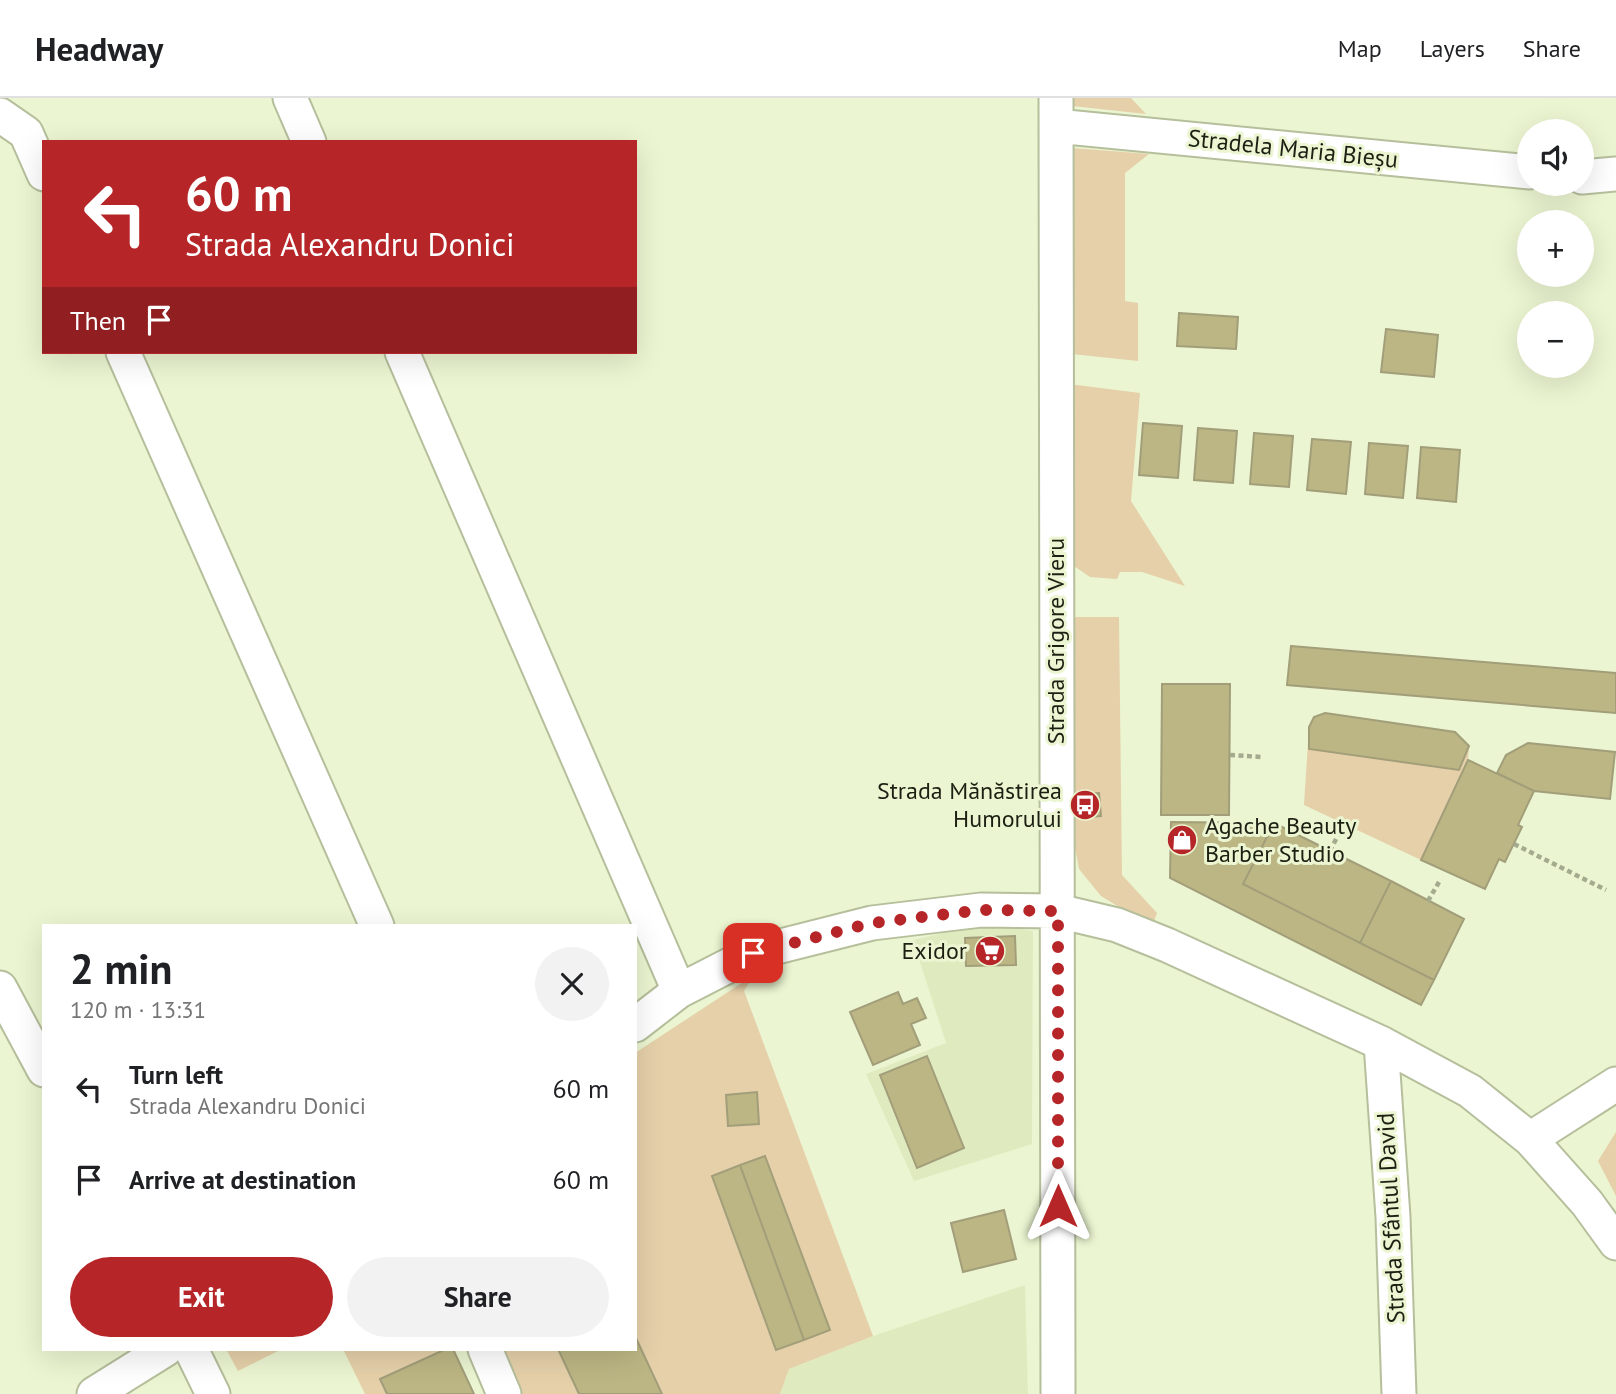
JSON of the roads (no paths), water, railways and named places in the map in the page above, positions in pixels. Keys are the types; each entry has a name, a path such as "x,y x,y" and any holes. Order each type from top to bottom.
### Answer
{"street":[{"path":"290,98 308,140"},
{"name":"Stradela Maria Bieșu","path":"1056,112 1517,170"},
{"name":"Strada Grigore Vieru","path":"1056,112 1058,1394"},
{"path":"0,115 26,133 42,169"},
{"path":"1594,176 1616,174"},
{"path":"123,354 376,924"},
{"path":"403,354 679,992"},
{"path":"637,1024 679,992 753,953 872,923 981,910 1058,911 1117,925 1167,945 1381,1043 1470,1091 1530,1139 1587,1203 1616,1243"},
{"path":"0,988 42,1066"},
{"name":"Strada Sfântul David","path":"1381,1043 1393,1217 1399,1394"},
{"path":"1530,1139 1616,1084"},
{"path":"94,1394 163,1351"},
{"path":"192,1351 213,1394"},
{"path":"486,1351 504,1394"}],"place":[{"name":"Strada Mănăstirea Humorului","path":"1085,805"},
{"name":"Agache Beauty Barber Studio","path":"1182,840"},
{"name":"Exidor","path":"990,951"}]}
